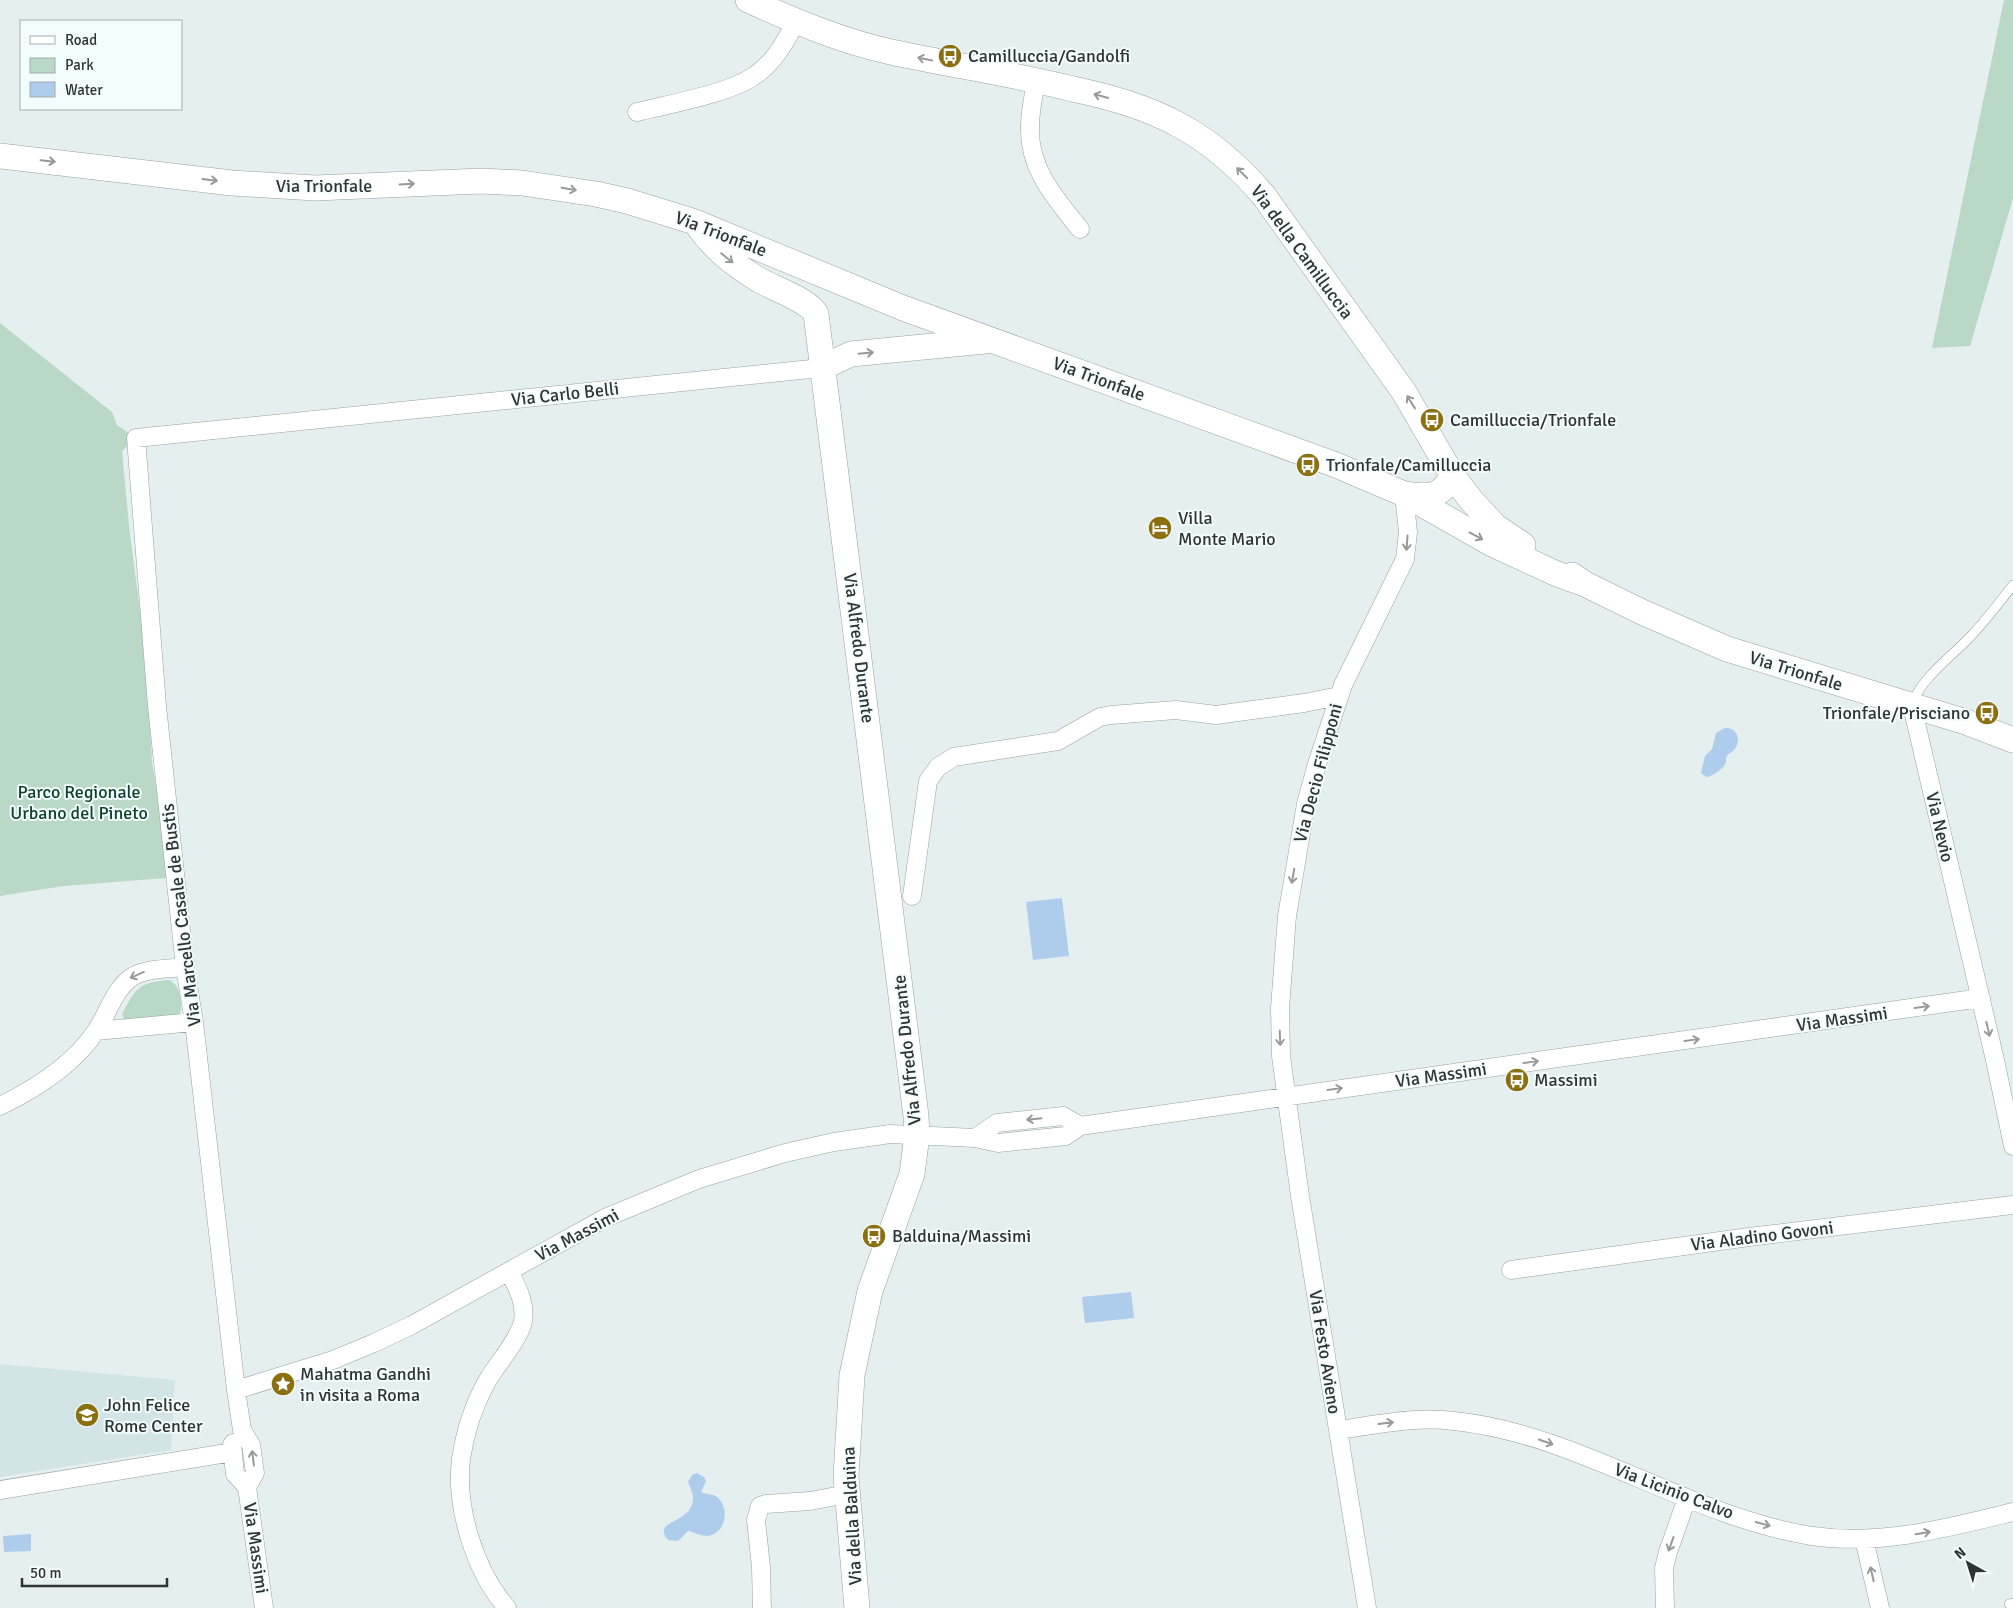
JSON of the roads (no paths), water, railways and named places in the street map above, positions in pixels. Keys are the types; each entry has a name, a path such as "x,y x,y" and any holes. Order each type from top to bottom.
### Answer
{"main road":[{"name":"Via della Camilluccia","path":"748,0 796,22 838,38 889,52 1036,80 1128,103 1162,116 1200,138 1239,169 1274,209 1404,392 1452,475"},
{"name":"Via Trionfale","path":"0,156 232,183 315,188 481,181 522,183 586,192 627,201 695,222 903,308 1327,462 1404,494 1492,544 1727,649 1966,722 2013,740"},
{"name":"Via Alfredo Durante","path":"695,222 710,242 731,261 763,283 814,310 816,318 871,743 917,1135"},
{"name":"Via Carlo Belli","path":"821,368 851,354 990,340"},
{"name":"Via Trionfale","path":"1404,494 1422,496 1437,493 1445,488 1452,475 1471,500 1495,526 1585,584"},
{"name":"Via della Balduina","path":"857,1608 847,1494 847,1438 855,1359 875,1274 909,1184 914,1163 917,1135"}],"street":[{"path":"637,112 707,94 749,79 773,58 782,47 796,22"},
{"path":"1036,80 1029,128 1033,154 1041,177 1080,229"},
{"name":"Via Carlo Belli","path":"136,438 821,368"},
{"name":"Via Marcello Casale de Bustis","path":"136,438 157,706 185,967 194,1022 236,1390"},
{"name":"Via Decio Filipponi","path":"1287,1096 1281,1056 1280,1008 1287,916 1306,804 1339,696 1360,648 1405,559 1408,532 1404,494"},
{"path":"912,896 928,781 938,767 954,757 1058,742 1100,717 1111,714 1176,710 1216,715 1304,703 1339,696"},
{"name":"Via Nevio","path":"1912,706 1981,998 2013,1146"},
{"path":"0,1106 30,1090 54,1073 84,1046 96,1031 122,986 130,978 144,972 185,967"},
{"name":"Via Massimi","path":"247,1487 255,1473 251,1444 242,1430 236,1390 332,1360 374,1343 412,1325 605,1218 699,1179 785,1153 869,1136 917,1135 974,1138 998,1143 1066,1136 1080,1126 1981,998"},
{"path":"96,1031 194,1022"},
{"name":"Via Festo Avieno","path":"1287,1096 1300,1196 1367,1608"},
{"name":"Via Aladino Govoni","path":"1511,1270 1749,1237 2013,1205"},
{"path":"507,1608 488,1581 469,1535 462,1504 461,1460 471,1415 487,1381 523,1323 524,1309 521,1296 509,1271"},
{"name":"Via Licinio Calvo","path":"1338,1430 1420,1420 1465,1422 1545,1441 1687,1498 1757,1523 1826,1537 1885,1538 1938,1530 2013,1512"},
{"path":"0,1490 233,1452 232,1445 242,1430"},
{"name":"Via Massimi","path":"233,1452 235,1474 247,1487 264,1608"},
{"path":"762,1608 761,1567 756,1520 760,1506 810,1501 847,1494"},
{"path":"1665,1608 1664,1568 1687,1498"},
{"path":"1864,1539 1880,1608"}],"lane":[{"path":"1912,706 1914,699 1925,683 1982,624 2013,585"}],"water":[{"path":"1725,728 1736,732 1738,740 1736,747 1728,755 1722,768 1706,777 1701,773 1705,756 1712,749 1716,733"},
{"path":"1062,898 1069,956 1033,960 1026,902"},
{"path":"1131,1292 1134,1318 1085,1323 1082,1297"},
{"path":"697,1473 704,1477 706,1481 701,1492 715,1496 722,1504 725,1515 722,1527 707,1536 688,1531 678,1541 668,1540 664,1533 664,1528 687,1513 693,1497 688,1482 692,1475"},
{"path":"31,1534 31,1551 4,1552 3,1536"}],"place":[{"name":"Camilluccia/Gandolfi","path":"950,56"},
{"name":"Camilluccia/Trionfale","path":"1432,420"},
{"name":"Trionfale/Camilluccia","path":"1308,465"},
{"name":"Villa Monte Mario","path":"1160,528"},
{"name":"Trionfale/Prisciano","path":"1987,713"},
{"name":"Massimi","path":"1517,1080"},
{"name":"Balduina/Massimi","path":"874,1236"},
{"name":"Mahatma Gandhi in visita a Roma","path":"283,1384"},
{"name":"John Felice Rome Center","path":"87,1415"}],"park label":[{"name":"Parco Regionale Urbano del Pineto","path":"79,802"}]}
